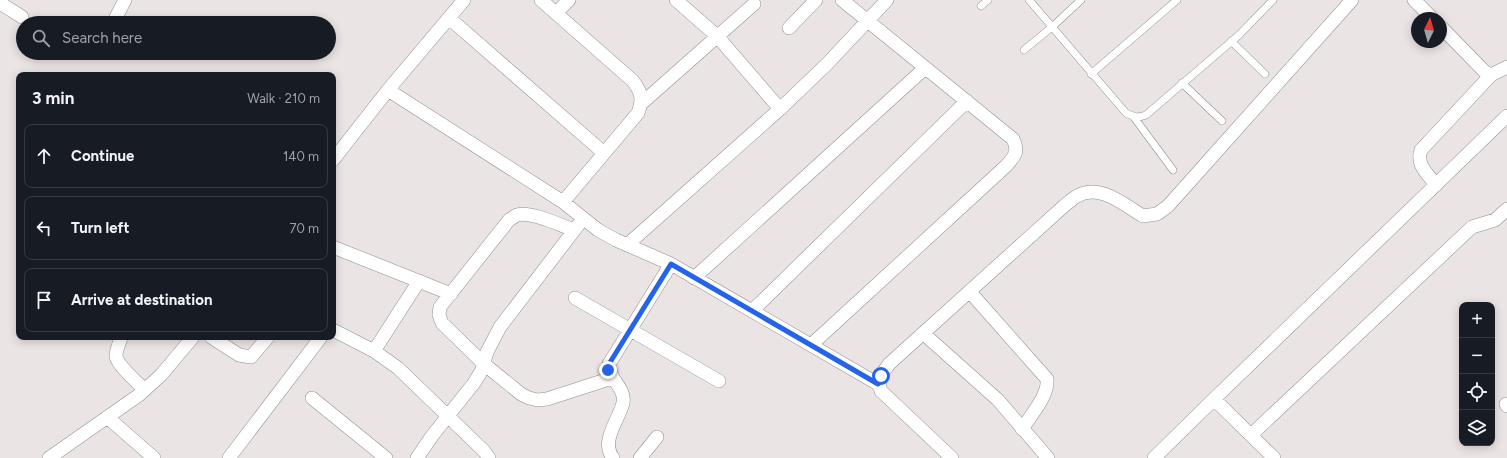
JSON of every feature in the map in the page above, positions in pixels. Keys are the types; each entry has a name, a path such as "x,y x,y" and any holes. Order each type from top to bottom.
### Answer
{"street":[{"path":"117,16 125,0"},
{"path":"541,0 633,81 640,91 642,103"},
{"path":"556,14 569,0"},
{"path":"676,0 717,36 780,110"},
{"path":"789,28 816,0"},
{"path":"810,345 1000,172 1014,156 1017,147 1013,139 842,0"},
{"path":"627,245 780,110 827,64 887,0"},
{"path":"878,384 881,376 889,364 1064,206 1078,196 1093,192 1108,195 1143,216 1157,214 1168,206 1352,0"},
{"path":"1414,0 1426,12"},
{"path":"336,156 388,90 449,18 459,2"},
{"path":"0,3 20,16"},
{"path":"563,202 638,113 642,103 754,4"},
{"path":"449,18 604,154"},
{"path":"1447,33 1485,72 1492,75"},
{"path":"1436,185 1421,166 1419,158 1421,150 1492,75 1507,66"},
{"path":"694,278 925,68"},
{"path":"388,90 563,202 598,230 627,245 671,264 878,384 881,391 952,458"},
{"path":"752,311 967,101"},
{"path":"1154,458 1507,116"},
{"path":"1251,435 1472,227 1494,220 1507,209"},
{"path":"574,230 534,216 524,214 516,215 509,220 440,307 439,315 442,323 484,364 521,394 529,398 538,400 547,399 612,378"},
{"path":"417,458 432,436 474,384 500,327 584,218"},
{"path":"336,248 451,294"},
{"path":"612,458 608,448 609,439 622,405 624,395 608,370 609,364 671,264"},
{"path":"374,351 419,281"},
{"path":"970,292 1047,379 1048,386 1045,394 1022,429"},
{"path":"575,298 719,381"},
{"path":"336,332 374,351 398,368 484,451 489,458"},
{"path":"924,334 998,400 1048,458"},
{"path":"120,340 116,358 145,390"},
{"path":"49,458 145,390 161,375 190,340"},
{"path":"216,340 239,355 251,357 265,340"},
{"path":"229,458 319,340"},
{"path":"312,398 386,458"},
{"path":"1214,400 1274,458"},
{"path":"107,417 154,458"},
{"path":"640,458 657,437"}],"lane":[{"path":"980,6 988,0"},
{"path":"1029,0 1126,113 1140,117 1146,115 1231,41 1273,0"},
{"path":"1024,50 1081,0"},
{"path":"1091,74 1177,0"},
{"path":"1231,41 1265,74"},
{"path":"1182,83 1222,121"},
{"path":"1133,116 1173,170"}],"route":[{"path":"608,370 609,364 671,264 878,384 881,376"}]}
